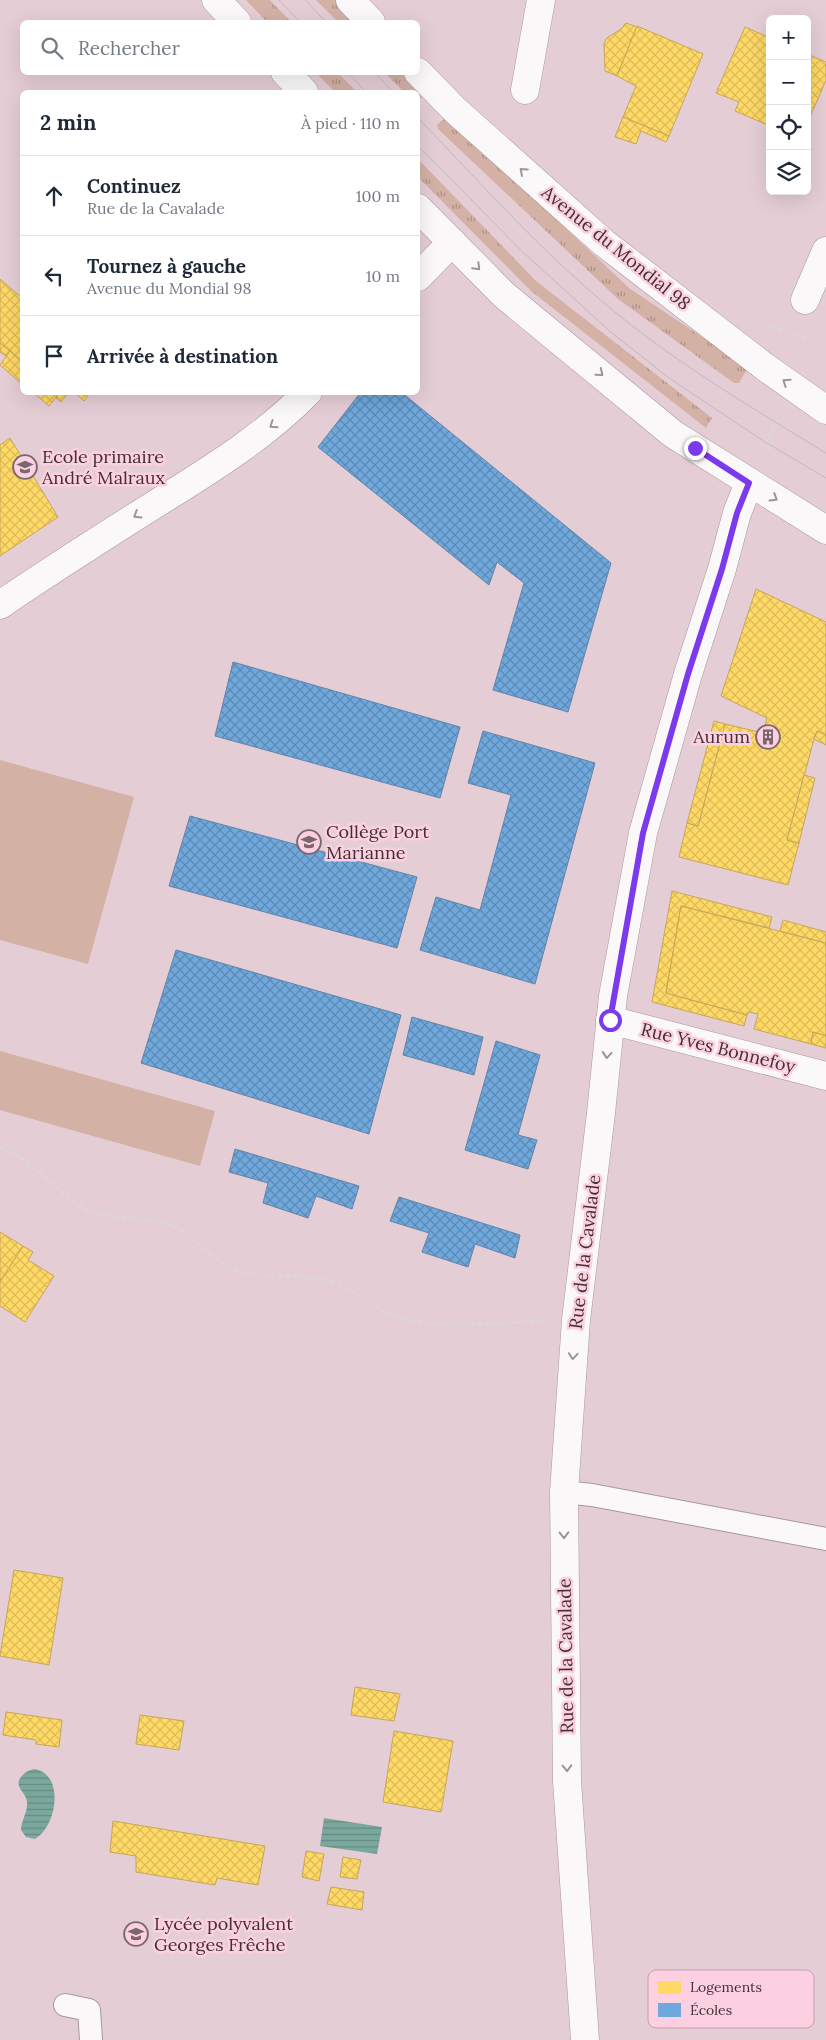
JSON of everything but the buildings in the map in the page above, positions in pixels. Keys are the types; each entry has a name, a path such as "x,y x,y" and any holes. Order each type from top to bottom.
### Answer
{"street":[{"path":"216,0 235,20"},
{"path":"350,0 369,20"},
{"path":"525,90 541,0"},
{"name":"Avenue du Mondial 98","path":"420,74 455,110 604,243 765,367 826,410"},
{"path":"288,75 302,90"},
{"path":"420,210 504,295 673,434 826,530"},
{"path":"420,275 452,242"},
{"path":"805,300 826,251"},
{"path":"0,605 73,556 210,470 283,418 305,395"},
{"name":"Rue de la Cavalade","path":"585,2040 567,1782 564,1492 576,1320 601,1114 610,1020 643,833 688,674 722,569 737,513 749,483"},
{"name":"Rue Yves Bonnefoy","path":"610,1020 826,1076"}],"lane":[{"path":"564,1492 592,1495 826,1539"},
{"path":"65,2005 89,2010 91,2040"}],"path":[{"path":"758,454 781,416"},
{"path":"0,1148 25,1162 83,1208 110,1215 155,1220 168,1224 189,1235 221,1262 234,1270 245,1273 327,1281 356,1292 371,1304 391,1314 413,1321 436,1325 576,1320"}],"green space":[{"path":"246,0 270,0 289,20 265,20"},
{"path":"316,0 336,0 356,20 336,20"},
{"path":"318,75 340,75 355,90 333,90"},
{"path":"387,75 407,75 425,94 420,99 420,90 402,90"},
{"path":"447,116 629,288 748,368 739,383 734,383 618,299 438,129 437,125"},
{"path":"420,161 536,281 712,418 706,428 531,291 420,179"},
{"path":"0,760 134,797 88,964 0,940"},
{"path":"0,1051 215,1111 200,1166 0,1110"}],"shaded area":[{"path":"35,1769 45,1773 51,1781 54,1790 54,1801 53,1813 43,1833 35,1839 26,1837 21,1830 27,1802 19,1787 19,1781 24,1774"},
{"path":"324,1818 382,1827 377,1854 320,1846"}],"tram line":[{"path":"279,0 298,20"},
{"path":"305,0 324,20"},
{"path":"350,75 364,90"},
{"path":"377,75 391,90"},
{"path":"420,120 544,249 616,313 674,357 826,453"},
{"path":"420,148 525,254 612,333 669,378 765,442 826,478"}],"place":[{"name":"Ecole primaire André Malraux","path":"25,467"},
{"name":"Aurum","path":"768,737"},
{"name":"Collège Port Marianne","path":"309,842"},
{"name":"Lycée polyvalent Georges Frêche","path":"136,1934"}],"route":[{"path":"610,1020 643,833 688,674 722,569 737,513 749,483 695,448"}]}
